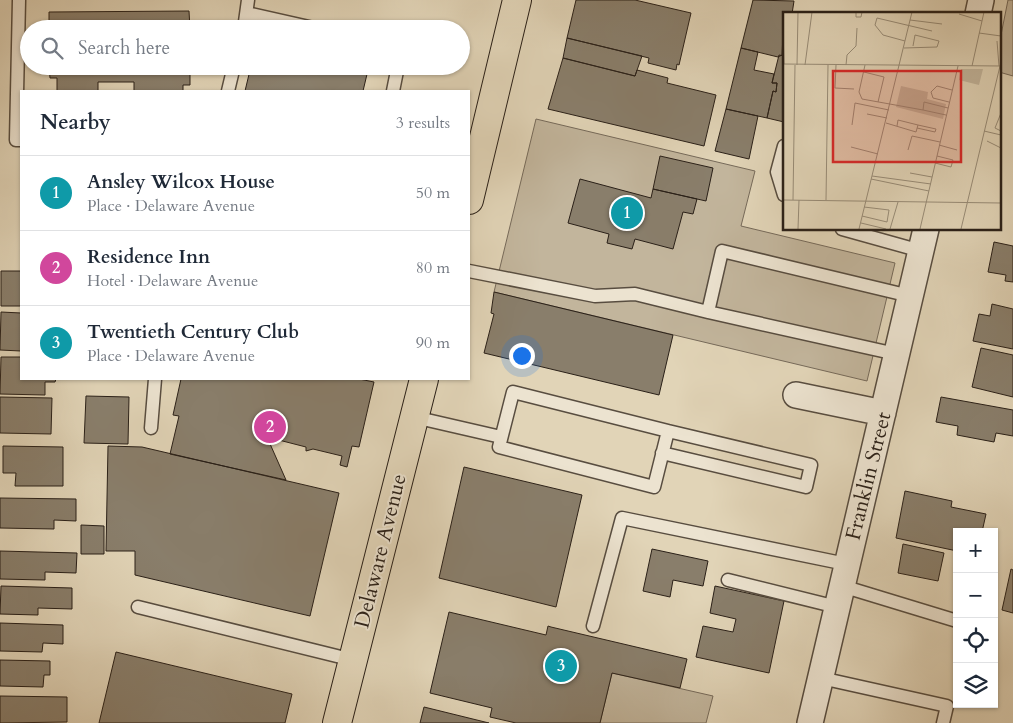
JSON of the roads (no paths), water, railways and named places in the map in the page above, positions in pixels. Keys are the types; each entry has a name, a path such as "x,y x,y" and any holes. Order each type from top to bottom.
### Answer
{"main road":[{"path":"470,196 517,0"},
{"name":"Delaware Avenue","path":"337,723 424,380"}],"street":[{"name":"Franklin Street","path":"810,723 924,240"},
{"path":"796,395 883,413"}],"lane":[{"path":"19,0 16,140 20,140"},
{"path":"246,20 248,0"},
{"path":"247,13 278,20"},
{"path":"228,90 232,75"},
{"path":"393,90 396,75"},
{"path":"783,150 777,172 783,192"},
{"path":"849,230 924,240"},
{"path":"708,312 722,251 910,296"},
{"path":"470,271 595,296 635,294 896,354"},
{"path":"151,428 155,380"},
{"path":"662,453 806,487 811,465 513,392 499,448 654,486 662,453 668,431"},
{"path":"414,417 501,437"},
{"path":"593,626 622,518 953,619"},
{"path":"728,580 841,586"},
{"path":"138,607 353,660"},
{"path":"821,678 947,706 943,723"}],"place":[{"name":"Ansley Wilcox House","path":"627,213"},
{"name":"Residence Inn","path":"270,427"},
{"name":"Twentieth Century Club","path":"561,666"}]}
